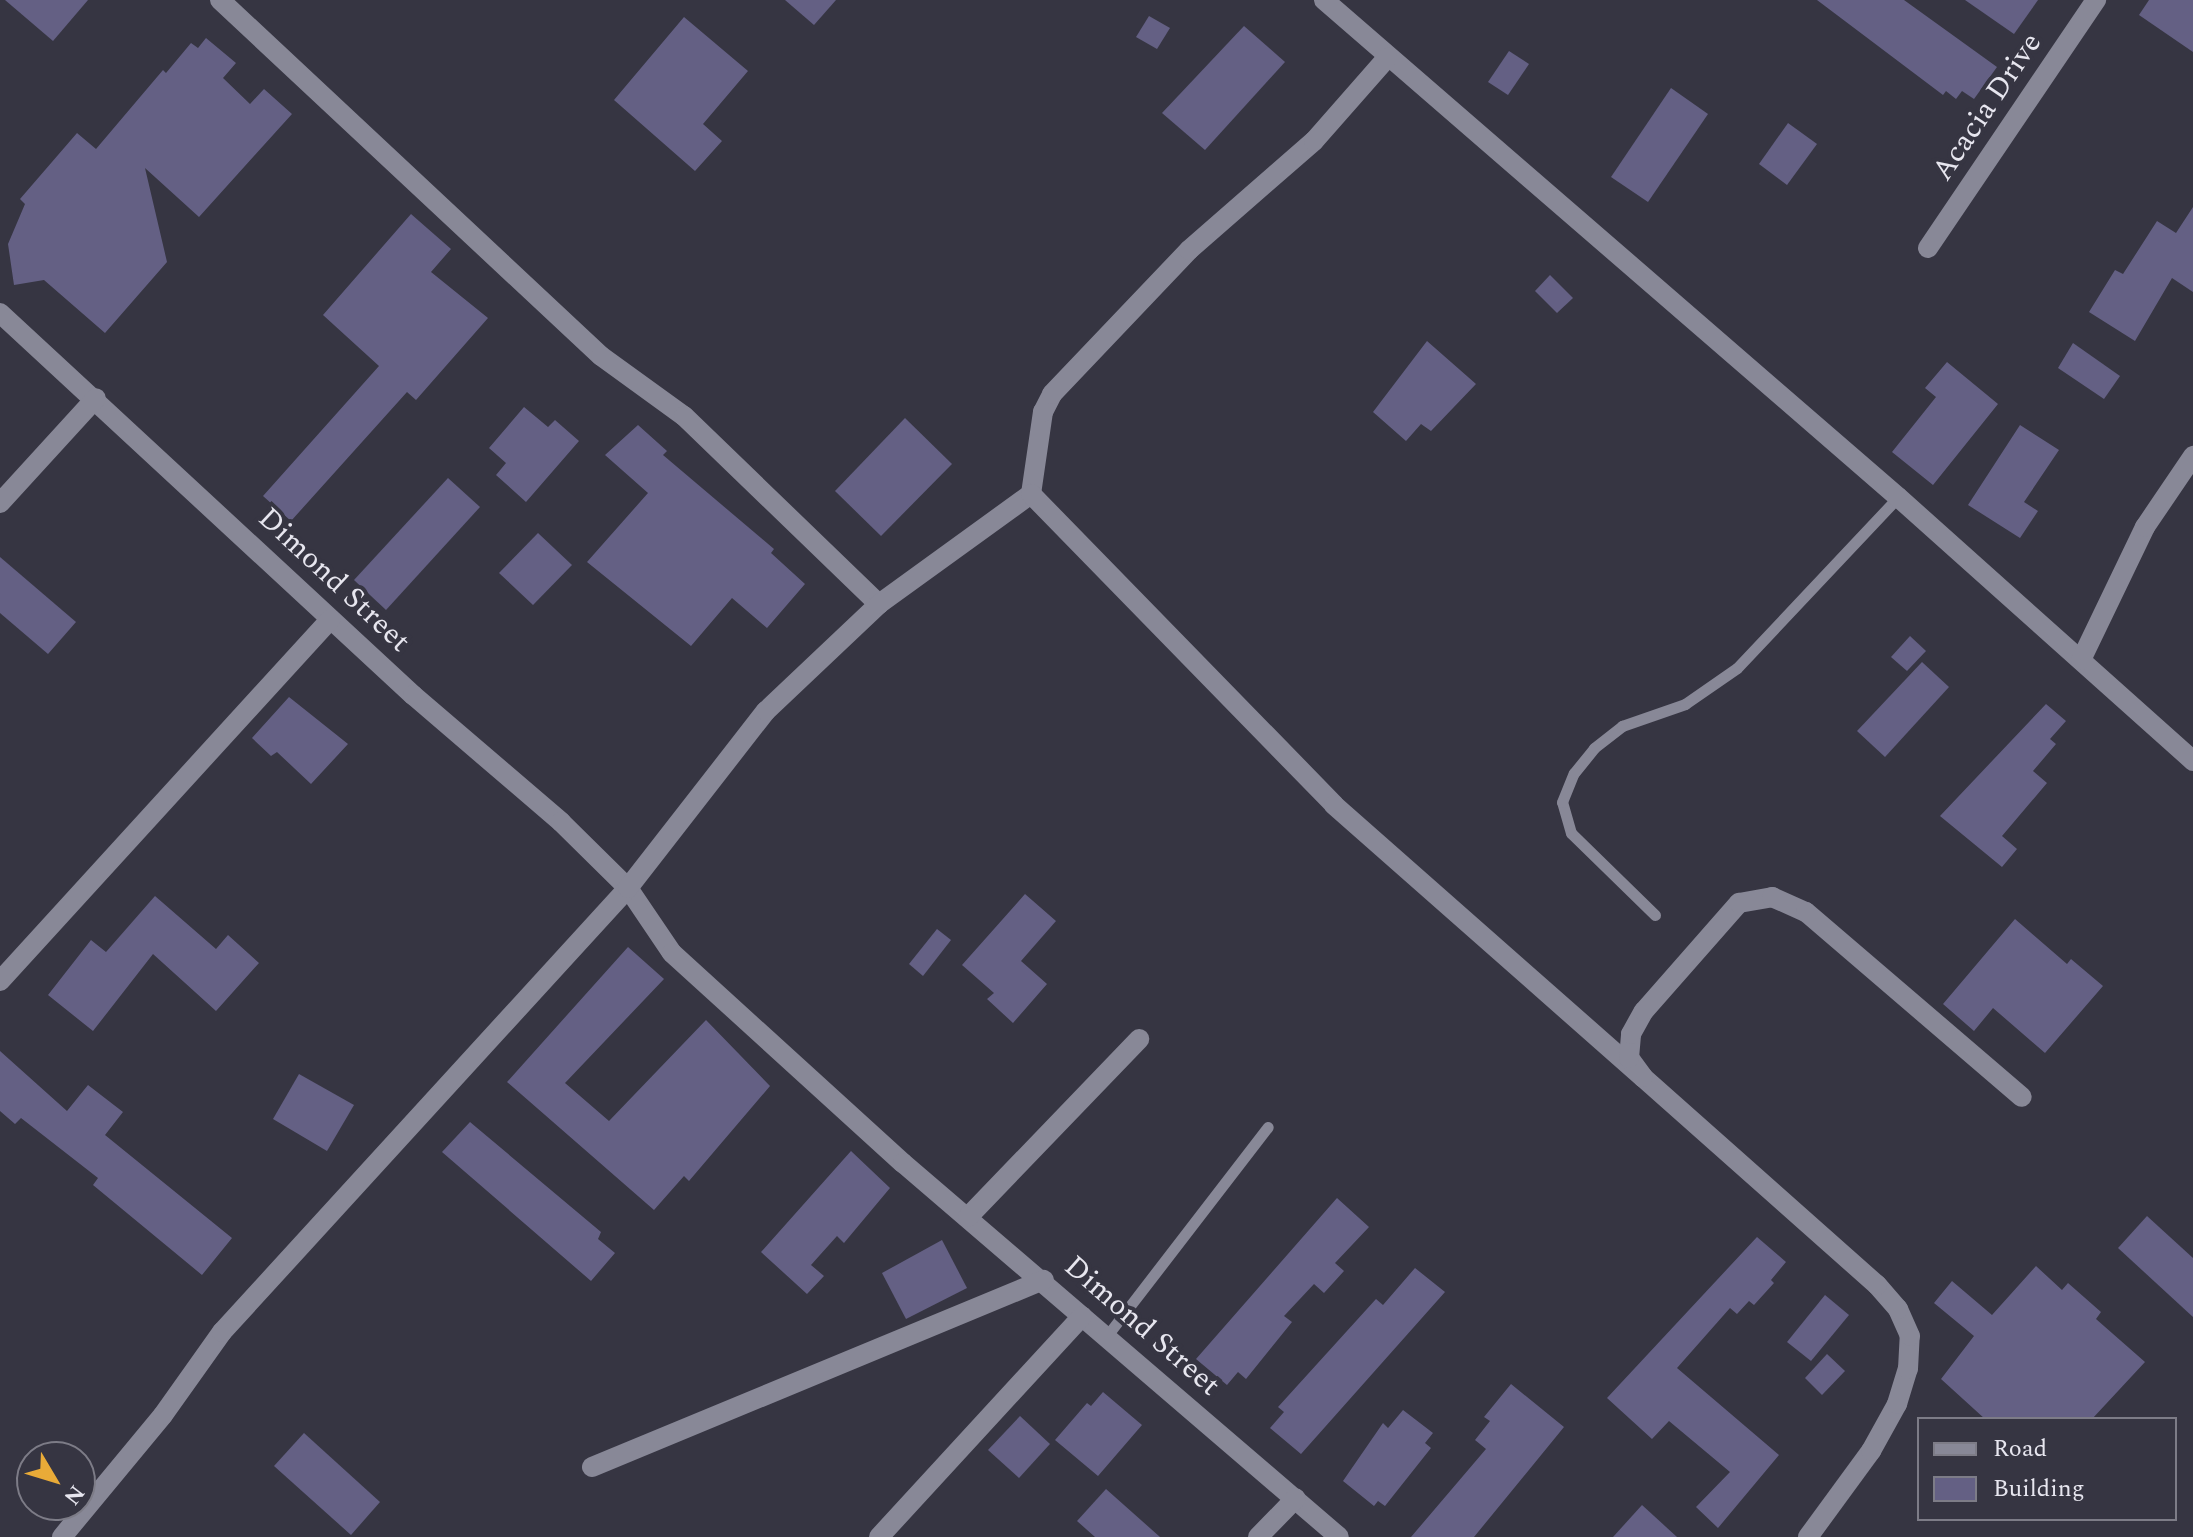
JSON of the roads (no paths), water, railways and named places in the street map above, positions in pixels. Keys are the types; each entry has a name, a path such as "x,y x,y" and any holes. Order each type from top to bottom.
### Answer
{"street":[{"path":"220,0 601,356 684,416 879,604"},
{"path":"1324,0 1387,58 1898,497 2193,761"},
{"name":"Acacia Drive","path":"1928,248 2096,0"},
{"path":"62,1537 163,1415 222,1332 628,888 736,745 879,604 1031,494 1043,412 1052,394 1189,250 1314,141 1387,58"},
{"name":"Dimond Street","path":"0,313 96,398 330,619 561,822 628,888 672,953 903,1163 1044,1280 1339,1537"},
{"path":"0,503 96,398"},
{"path":"2081,660 2145,527 2193,456"},
{"path":"1031,494 1334,805 1877,1285 1898,1309 1910,1336 1908,1369 1897,1404 1871,1451 1808,1537"},
{"path":"0,981 330,619"},
{"path":"1643,1077 1629,1058 1631,1034 1644,1011 1739,903 1772,897 1806,912 2022,1097"},
{"path":"968,1217 1139,1039"},
{"path":"592,1467 1044,1280"},
{"path":"879,1537 1082,1316"},
{"path":"1258,1537 1296,1498"}],"lane":[{"path":"1655,915 1571,833 1562,802 1574,773 1594,748 1622,726 1685,704 1737,668 1898,497"},
{"path":"1106,1337 1268,1127"}]}
